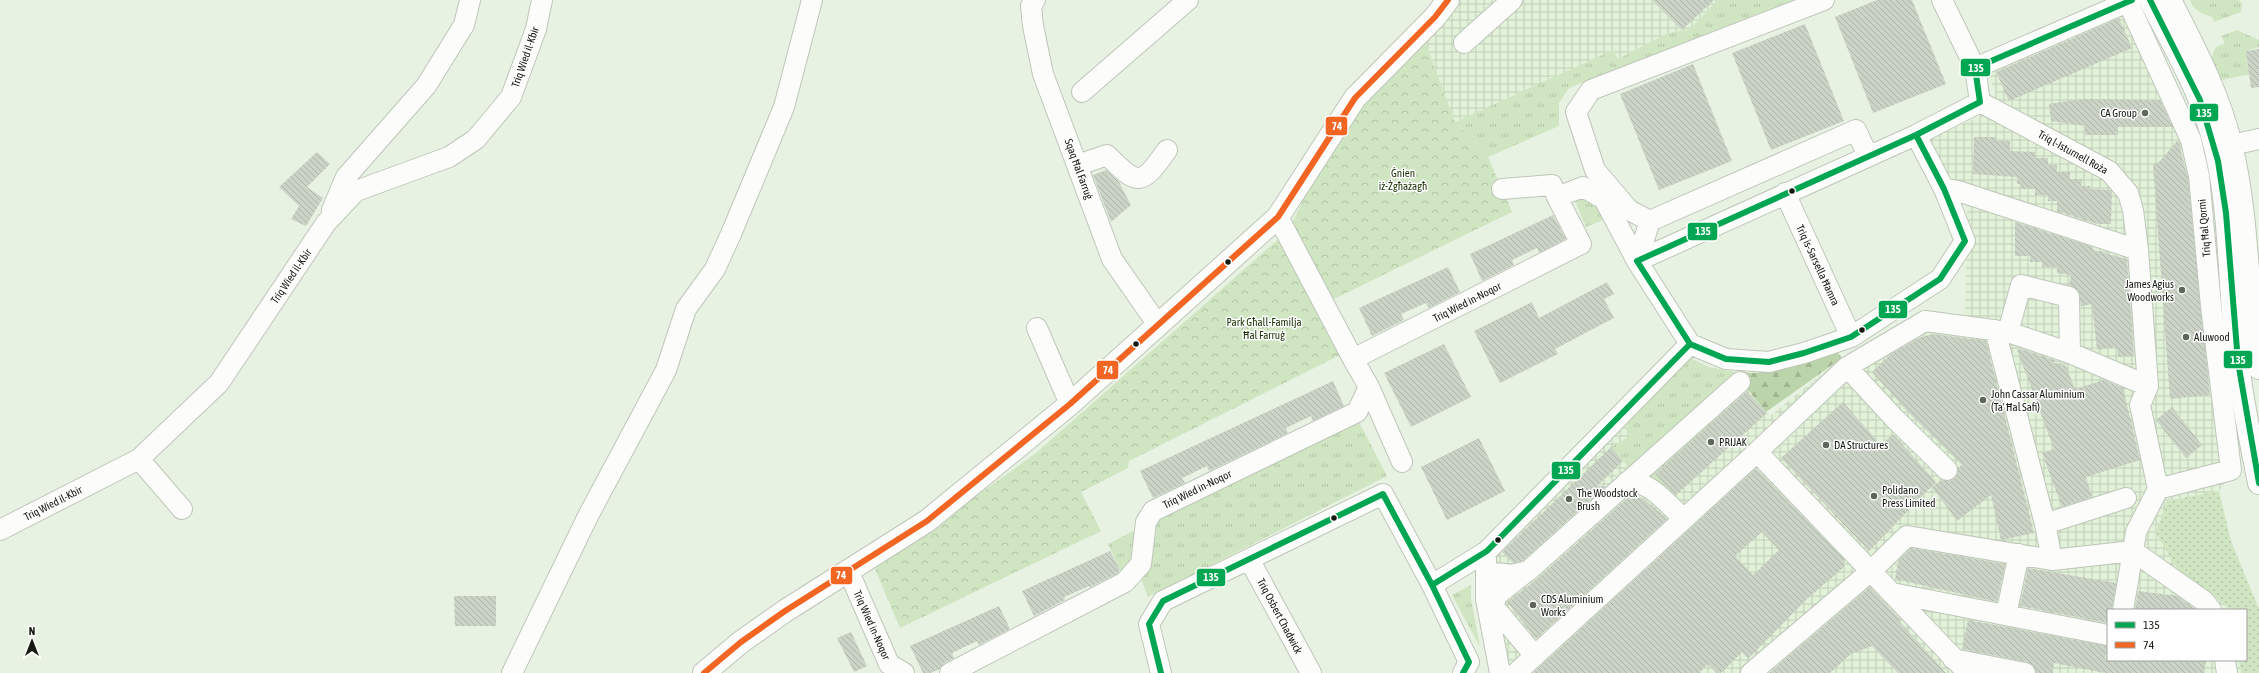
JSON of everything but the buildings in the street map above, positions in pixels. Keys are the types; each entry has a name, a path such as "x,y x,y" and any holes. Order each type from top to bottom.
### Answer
{"main road":[{"path":"704,673 741,642 848,570 927,521 1070,404 1278,217 1355,98 1435,17 1448,0"},
{"name":"Triq Ħal Qormi","path":"2150,0 2183,62 2211,134 2221,184 2228,239 2236,346 2259,483"},
{"path":"2170,0 2199,58 2220,109 2231,145 2242,198 2258,361"}],"street":[{"path":"326,223 346,177 426,86 464,25 470,0"},
{"name":"Triq Wied il-Kbir","path":"0,530 138,459 219,383 326,223 356,191 449,157 476,139 511,98 536,29 542,0"},
{"path":"512,673 588,516 666,370 686,309 715,269 731,234 784,107 812,0"},
{"name":"Sqaq Ħal Farruġ","path":"1034,0 1031,6 1033,26 1043,74 1112,259 1158,325"},
{"path":"1082,92 1188,0"},
{"path":"1464,43 1512,0"},
{"path":"1650,221 1629,210 1595,170 1576,112 1591,90 1824,0"},
{"path":"1637,261 1916,135 1980,102 1975,68 1942,0"},
{"path":"1975,68 2129,1"},
{"name":"Triq Ħal Qormi","path":"2129,1 2191,140 2199,176 2210,306 2231,470 2158,489"},
{"name":"Triq l-Isturnell Roża","path":"1980,102 2109,170 2128,193 2133,210 2138,250 2148,386"},
{"path":"1637,261 1650,221 1856,130 1868,156"},
{"path":"1502,189 1552,185 1557,197 1583,187 1604,199 1637,261 1690,344 1726,359 1768,362 1804,353 1851,337 1940,279 1965,241 1944,189 1916,135"},
{"path":"2231,145 2259,139"},
{"path":"1078,165 1107,155 1128,176 1137,179 1146,177 1152,172 1167,150"},
{"path":"1944,189 2138,250"},
{"name":"Triq is-Sarsella Ħamra","path":"1785,193 1851,337"},
{"name":"Triq Wied in-Noqor","path":"1353,359 1581,244 1557,197"},
{"path":"1278,217 1368,387 1402,462"},
{"path":"2052,560 2002,331 2021,285 2069,297 2070,353"},
{"path":"1516,673 1847,367 1925,321 2002,331 2070,353 2148,386 2140,405 2158,489 2136,532 2123,609"},
{"path":"1037,328 1070,404"},
{"path":"1432,585 1486,551 1690,344"},
{"path":"1847,367 1894,418 1947,470"},
{"path":"1535,656 1494,607 1496,596 1528,570 1740,382"},
{"name":"Triq Wied in-Noqor","path":"950,673 1126,582 1141,564 1146,522 1153,510 1356,412 1368,387"},
{"path":"1756,452 1968,673"},
{"path":"138,459 182,509"},
{"path":"1626,482 1637,481 1650,489 1684,519"},
{"path":"1161,673 1149,624 1163,601 1383,494 1432,585 1466,667"},
{"path":"2045,524 2126,498"},
{"path":"1751,673 1871,571 1907,536 2052,560 2133,550 2204,601 2211,609"},
{"path":"1486,551 1486,599 1500,673"},
{"path":"2006,615 2019,554"},
{"name":"Triq Osbert Chadwick","path":"1249,559 1311,673"},
{"name":"Triq Wied in-Noqor","path":"848,570 889,664 904,673"},
{"path":"1486,572 1512,575 1528,570"},
{"path":"1892,593 2107,635"},
{"path":"1954,659 2025,673"},
{"path":"2225,661 2227,673"}],"shaded area":[{"path":"1457,0 1718,0 1690,29 1668,33 1618,59 1613,50 1455,122 1425,41"},
{"path":"2124,8 2182,103 2235,470 2219,491 2167,501 2178,570 2231,609 2107,609 2107,661 2239,661 2241,673 1510,673 1485,558 1689,357 1708,367 1734,372 1770,416 1842,358 1965,316 1967,208 1929,139 1979,117 1995,93 1986,70"}],"green space":[{"path":"1718,0 1793,0 1569,88 1559,103 1559,126 1488,157 1455,122 1613,50 1618,59 1668,33 1690,29"},
{"path":"2190,0 2239,0 2242,4 2241,12 2214,22 2212,17 2201,13 2196,9"},
{"path":"2237,30 2259,40 2259,47 2246,51 2248,69 2259,67 2259,72 2222,80 2213,69 2212,56 2216,47 2225,43 2221,36"},
{"name":"Ġnien iż-Żgħażagħ","path":"1425,41 1455,122 1488,157 1512,212 1330,301 1292,223 1324,158 1366,96"},
{"path":"1593,195 1613,216 1586,227 1575,201"},
{"name":"Park Għall-Familja Ħal Farruġ","path":"1283,235 1342,354 1129,461 1128,468 1081,492 1101,531 900,628 875,569 1036,453"},
{"path":"1837,352 1842,358 1766,412 1734,372 1757,373"},
{"path":"1689,357 1708,367 1734,372 1747,389 1713,422 1732,442 1666,496 1623,461 1611,447 1630,436 1625,422"},
{"path":"1358,420 1387,476 1148,597 1142,581 1151,551 1152,528 1158,517"},
{"path":"2219,491 2231,541 2259,609 2259,673 2241,673 2239,661 2247,661 2247,609 2231,609 2178,570 2156,533 2167,501"},
{"path":"1139,528 1139,554 1123,577 1108,544"},
{"path":"1471,585 1471,599 1480,647 1452,595"}],"transit line":[{"name":"74","path":"704,673 741,642 785,611 927,521 1070,404 1278,217 1355,98 1435,17 1448,0"},
{"name":"135","path":"1690,344 1637,261 1916,135 1980,102 1975,68 2132,0"},
{"name":"135","path":"2150,0 2200,100 2218,161 2226,213 2238,362 2259,483"},
{"name":"135","path":"1690,344 1726,359 1769,362 1804,353 1851,337 1940,279 1965,241 1944,189 1916,135"},
{"name":"135","path":"1432,585 1487,551 1690,344"},
{"name":"135","path":"1161,673 1149,624 1163,601 1383,494 1432,585 1469,662 1463,673"}],"place":[{"name":"CA Group","path":"2145,113"},
{"name":"James Agius Woodworks","path":"2182,290"},
{"name":"Aluwood","path":"2186,337"},
{"name":"John Cassar Aluminium (Ta' Ħal Safi)","path":"1983,400"},
{"name":"PRIJAK","path":"1711,442"},
{"name":"DA Structures","path":"1826,445"},
{"name":"Polidano Press Limited","path":"1874,496"},
{"name":"The Woodstock Brush","path":"1569,499"},
{"name":"CDS Aluminium Works","path":"1533,605"}]}
